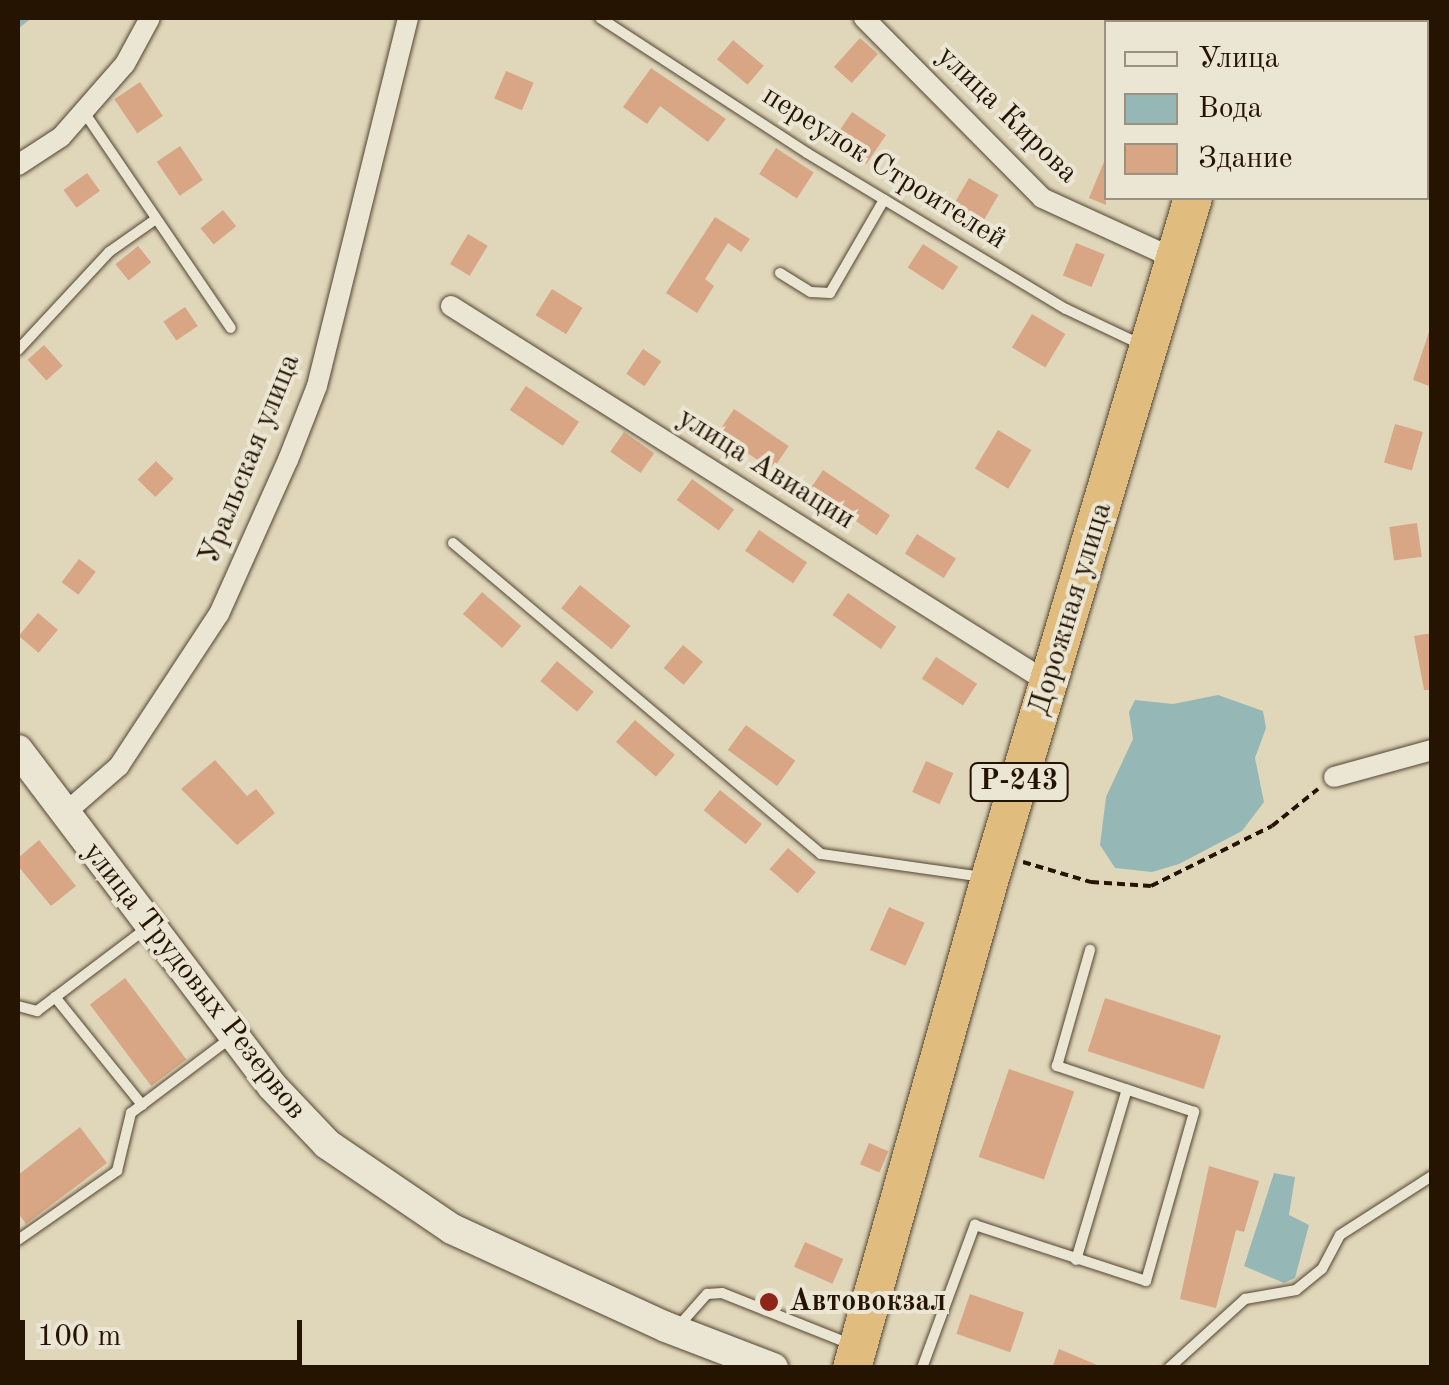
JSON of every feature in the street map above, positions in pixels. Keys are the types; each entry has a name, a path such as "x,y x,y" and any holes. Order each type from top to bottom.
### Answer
{"highway":[{"name":"Дорожная улица","path":"853,1356 993,866 1193,200"}],"main road":[{"name":"улица Трудовых Резервов","path":"18,750 149,926 303,1121 415,1208 674,1331 773,1368"}],"street":[{"path":"18,165 62,137 125,64 150,18"},
{"name":"Уральская улица","path":"64,814 120,766 219,614 288,460 317,386 408,18"},
{"name":"улица Кирова","path":"864,18 1042,198 1175,260"},
{"name":"улица Авиации","path":"451,306 1049,683"},
{"path":"1334,777 1432,750"}],"lane":[{"name":"переулок Строителей","path":"600,18 884,200 1066,308 1148,348"},
{"path":"84,111 230,328"},
{"path":"780,273 811,292 830,293 884,200"},
{"path":"18,350 109,252 156,219"},
{"path":"454,543 821,854 993,866"},
{"path":"18,1006 37,1011 149,926"},
{"path":"922,1368 975,1225 1146,1280 1194,1112 1057,1066 1090,950"},
{"path":"55,998 142,1105"},
{"path":"18,1240 117,1171 131,1113 234,1036"},
{"path":"1076,1260 1127,1089"},
{"path":"1169,1368 1246,1299 1296,1290 1322,1269 1340,1235 1432,1176"},
{"path":"674,1331 707,1294 722,1293 853,1356"}],"path":[{"path":"993,866 1091,882 1151,886 1272,826 1334,777"}],"water":[{"path":"1218,695 1263,711 1266,728 1255,758 1264,802 1242,831 1179,864 1152,872 1115,868 1100,845 1106,797 1133,739 1129,712 1135,700 1173,704"},
{"path":"1274,1173 1295,1177 1289,1215 1309,1225 1295,1278 1284,1283 1244,1266"}],"building":[{"path":"860,38 878,54 852,83 834,67"},
{"path":"733,40 764,66 748,85 717,59"},
{"path":"651,68 726,119 708,142 660,106 647,124 623,107"},
{"path":"506,71 534,83 522,110 494,99"},
{"path":"140,82 163,116 137,133 114,99"},
{"path":"852,112 886,135 866,164 832,141"},
{"path":"180,146 203,180 180,196 157,162"},
{"path":"776,148 814,173 797,199 759,174"},
{"path":"1104,162 1106,205 1089,198"},
{"path":"87,173 100,191 76,208 64,190"},
{"path":"969,178 998,195 982,224 952,207"},
{"path":"223,210 236,226 214,245 200,228"},
{"path":"715,217 750,239 741,252 728,243 705,279 714,286 697,313 666,293"},
{"path":"468,234 488,246 470,276 450,264"},
{"path":"1076,243 1105,255 1092,287 1063,275"},
{"path":"923,244 958,267 943,290 908,267"},
{"path":"138,246 151,262 129,281 115,264"},
{"path":"552,289 583,308 566,334 536,315"},
{"path":"185,307 198,326 176,341 163,322"},
{"path":"1032,314 1065,334 1045,368 1012,347"},
{"path":"1429,332 1432,333 1432,387 1413,380"},
{"path":"44,345 63,366 46,381 28,360"},
{"path":"643,349 661,361 644,386 626,374"},
{"path":"526,386 579,422 563,446 510,410"},
{"path":"734,409 789,446 772,470 718,433"},
{"path":"1395,424 1423,432 1412,470 1384,462"},
{"path":"998,430 1031,450 1008,489 975,469"},
{"path":"624,432 654,453 641,473 610,452"},
{"path":"156,461 174,479 155,497 138,479"},
{"path":"823,470 890,515 877,535 810,490"},
{"path":"692,479 734,510 719,531 677,500"},
{"path":"1417,523 1422,557 1394,561 1389,527"},
{"path":"759,530 807,562 793,583 745,551"},
{"path":"917,534 956,558 944,578 905,554"},
{"path":"79,559 96,572 78,595 62,582"},
{"path":"580,585 631,626 612,649 561,608"},
{"path":"482,592 521,626 502,648 463,614"},
{"path":"848,593 896,627 881,649 833,615"},
{"path":"38,613 58,630 39,653 19,636"},
{"path":"1432,633 1432,690 1424,690 1414,636"},
{"path":"683,645 703,662 684,685 664,668"},
{"path":"936,657 977,684 963,705 922,679"},
{"path":"557,661 594,692 577,712 540,681"},
{"path":"635,720 675,755 656,777 616,742"},
{"path":"746,725 795,761 777,786 728,750"},
{"path":"215,760 247,796 256,789 275,813 237,845 181,789"},
{"path":"926,761 953,773 940,804 912,792"},
{"path":"720,790 762,824 746,844 704,810"},
{"path":"39,840 76,886 51,906 18,866 18,858"},
{"path":"788,848 816,872 798,893 770,869"},
{"path":"889,907 925,923 906,966 870,950"},
{"path":"125,978 186,1059 151,1086 90,1004"},
{"path":"1105,998 1221,1036 1204,1089 1088,1051"},
{"path":"1009,1069 1074,1091 1044,1179 979,1157"},
{"path":"80,1127 107,1163 26,1224 18,1213 18,1175"},
{"path":"869,1143 888,1151 879,1172 860,1164"},
{"path":"1209,1166 1259,1181 1244,1232 1236,1230 1216,1308 1180,1299"},
{"path":"805,1242 843,1259 832,1284 794,1267"},
{"path":"970,1294 1024,1313 1010,1352 956,1334"},
{"path":"1059,1349 1102,1367 1102,1368 1052,1368"}],"waterway":[{"path":"18,25 27,18"}],"place":[{"name":"Автовокзал","path":"769,1302"}]}
